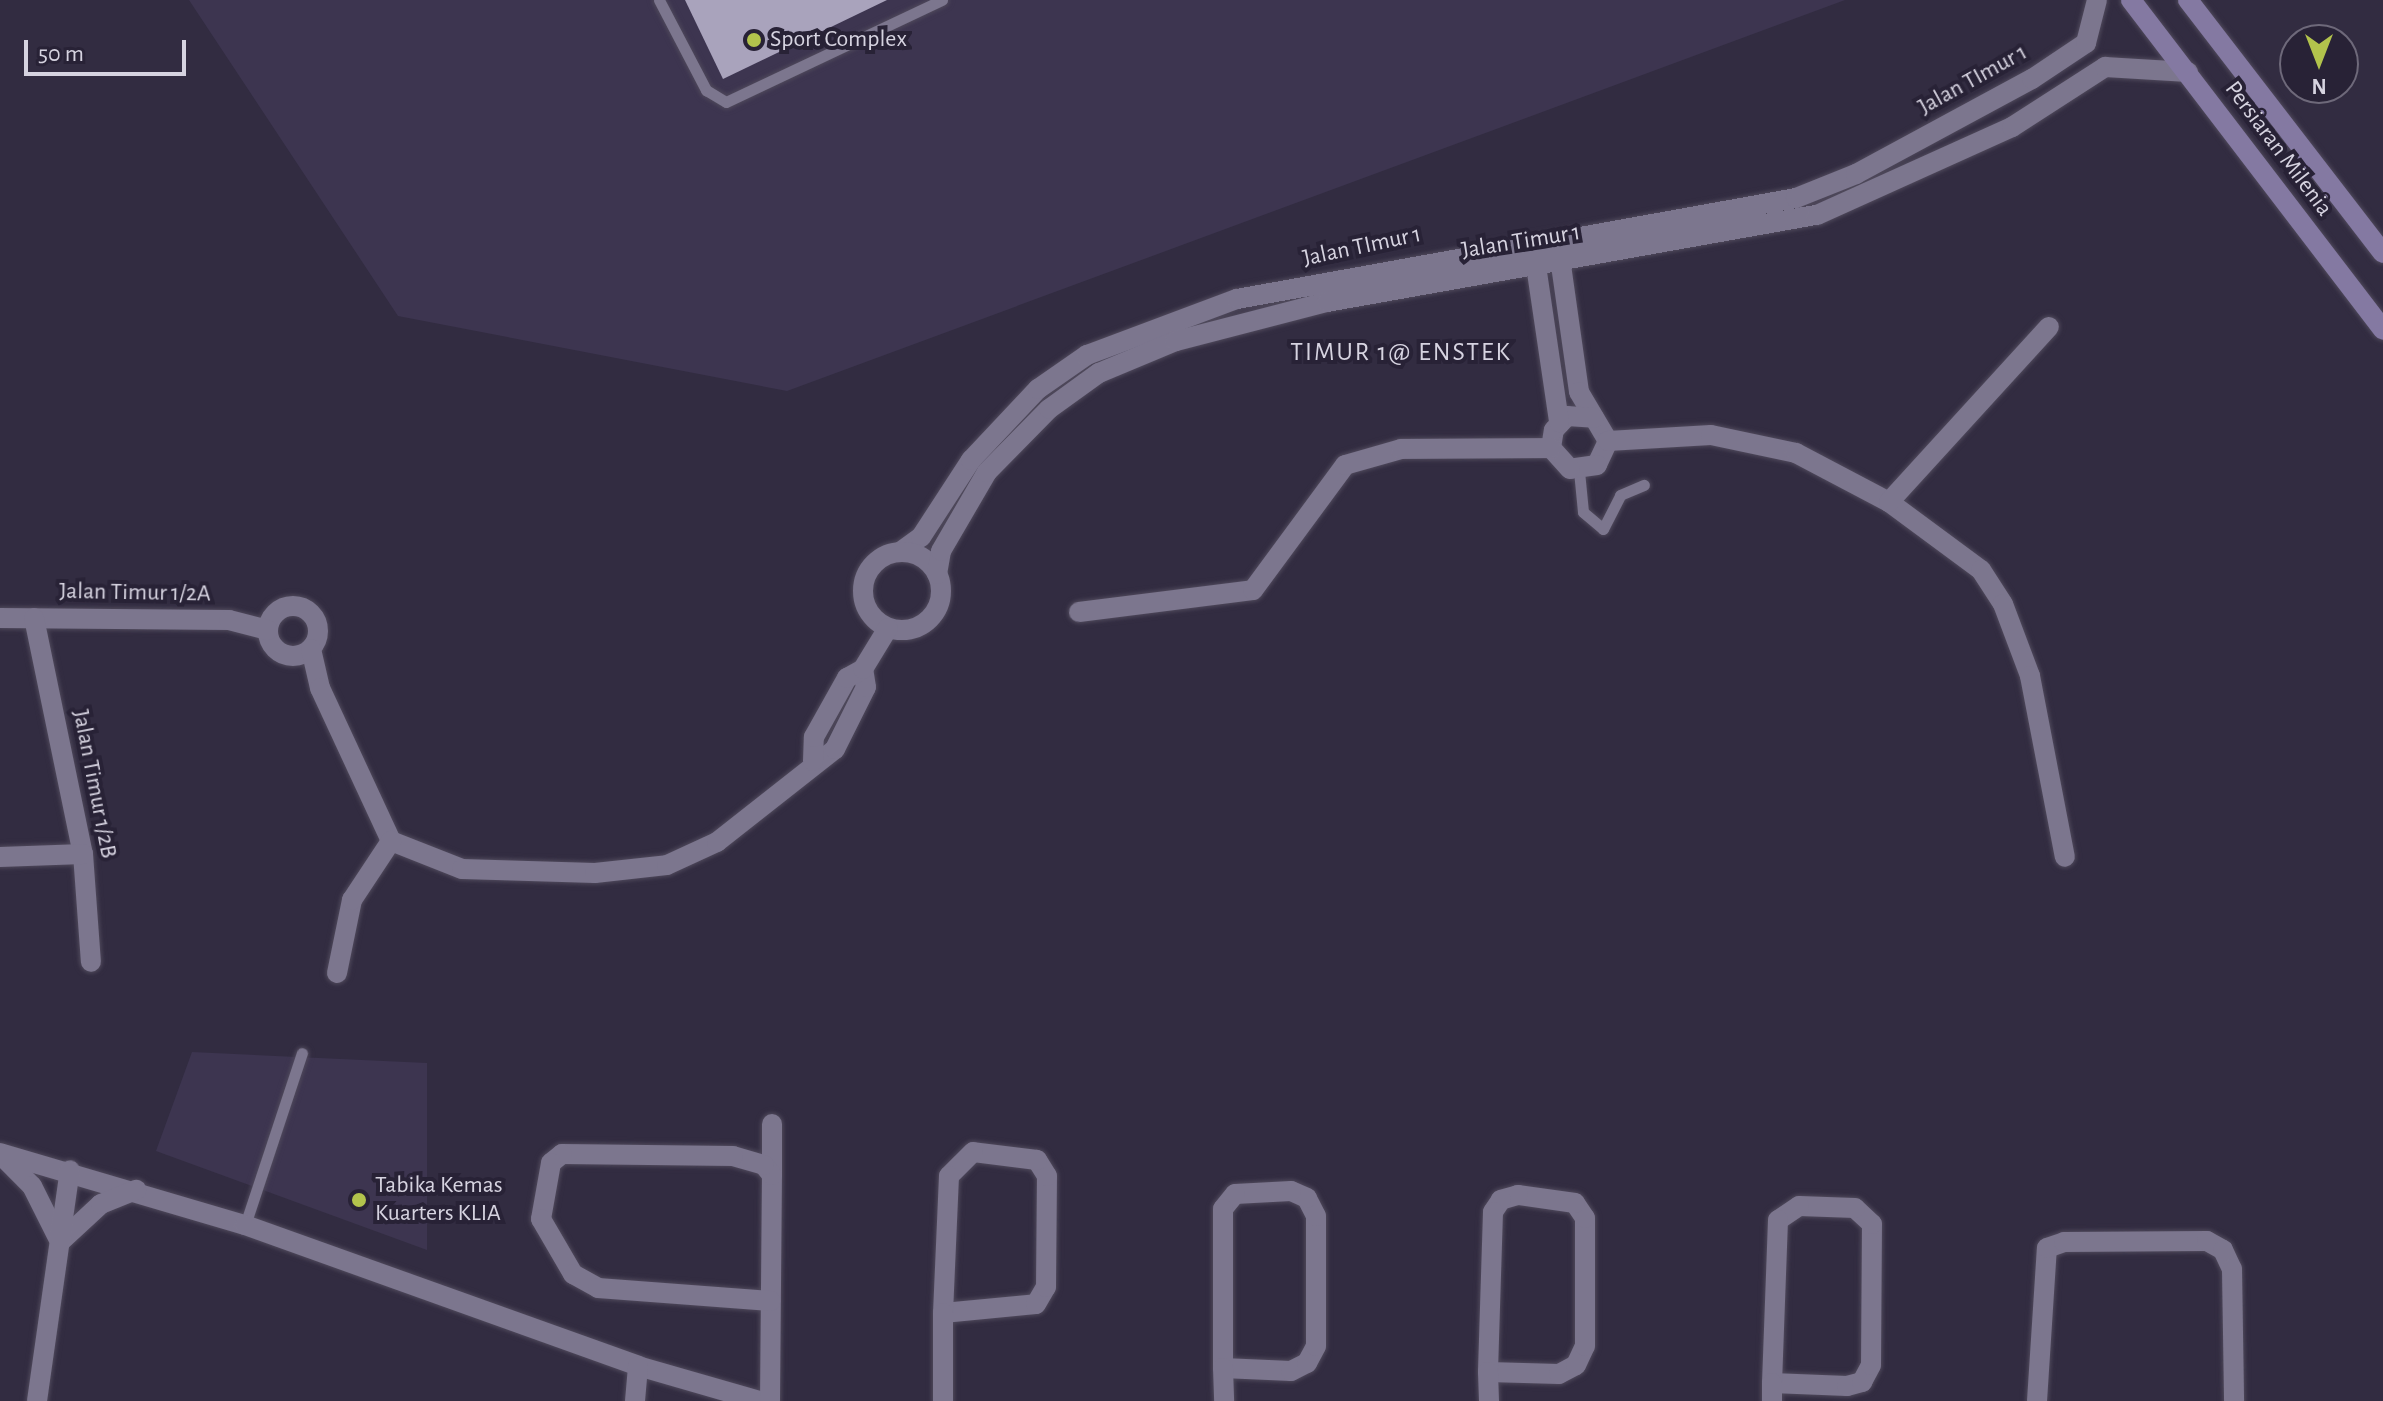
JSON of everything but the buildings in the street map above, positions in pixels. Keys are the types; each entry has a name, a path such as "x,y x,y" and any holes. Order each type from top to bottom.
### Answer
{"main road":[{"name":"Persiaran Milenia","path":"2131,0 2383,330"},
{"path":"2188,0 2383,253"}],"street":[{"name":"Jalan TImur 1","path":"900,552 921,537 971,460 1038,389 1087,355 1237,299 1532,244 1559,251 1739,212 1856,174 2086,43 2097,0"},
{"name":"Jalan Timur 1","path":"937,574 941,551 987,472 1049,409 1099,373 1176,341 1327,302 1537,266 1559,251 1817,215 2012,127 2105,67 2188,72"},
{"path":"1532,244 1559,422 1551,448 1561,464 1579,471 1597,465 1608,441"},
{"path":"1559,251 1579,392 1608,441"},
{"path":"1889,502 2049,327"},
{"path":"1559,422 1576,414 1594,418"},
{"path":"1608,441 1671,433 1753,440 1796,453 1889,502 1981,570 2003,604 2030,676 2065,857"},
{"path":"1079,612 1253,590 1345,465 1401,449 1551,448"},
{"path":"900,552 920,557 937,574 935,612 914,629 888,628 866,608 862,593 872,565 900,552"},
{"path":"311,649 283,654 268,630 278,611 298,606 319,629 311,649 320,688 391,841 462,869 595,873 667,865 779,799 813,761 814,737 847,678 863,669 888,628"},
{"name":"Jalan Timur 1/2A","path":"0,618 229,620 268,630"},
{"name":"Jalan Timur 1/2B","path":"34,618 83,854 91,962"},
{"path":"337,973 352,900 391,841"},
{"path":"0,857 83,854"},
{"path":"770,1401 772,1124"},
{"path":"943,1313 1036,1304 1046,1287 1047,1176 1037,1160 973,1152 949,1176 943,1313 943,1401"},
{"path":"0,1153 70,1170 245,1225 638,1366 759,1401"},
{"path":"0,1153 32,1186 60,1242"},
{"path":"771,1301 598,1288 573,1274 541,1219 551,1163 562,1154 733,1156 751,1158 772,1175"},
{"path":"37,1401 70,1170"},
{"path":"60,1242 101,1204 136,1190"},
{"path":"1223,1368 1291,1371 1307,1363 1316,1346 1316,1216 1307,1198 1291,1191 1235,1194 1223,1209 1223,1368 1224,1401"},
{"path":"1488,1372 1559,1374 1576,1365 1585,1346 1585,1218 1575,1203 1518,1195 1501,1200 1493,1212 1488,1372 1489,1401"},
{"path":"1799,1206 1855,1208 1872,1224 1871,1365 1862,1382 1772,1392 1778,1220 1799,1206"},
{"path":"2037,1401 2047,1248 2064,1242 2207,1241 2223,1250 2232,1269 2234,1401"},
{"path":"635,1401 638,1366"}],"lane":[{"path":"659,0 706,90 726,102 942,0"},
{"path":"1579,471 1583,512 1603,529 1620,495 1644,485"},
{"path":"245,1225 302,1053"}],"shaded area":[{"path":"189,0 1845,0 787,391 398,316"},
{"name":"Tabika Kemas Kuarters KLIA","path":"192,1052 427,1063 427,1250 156,1151"}],"place":[{"name":"Sport Complex","path":"754,40"},
{"name":"Tabika Kemas Kuarters KLIA","path":"359,1200"}],"district":[{"name":"TIMUR 1@ ENSTEK","path":"1401,353"}]}
